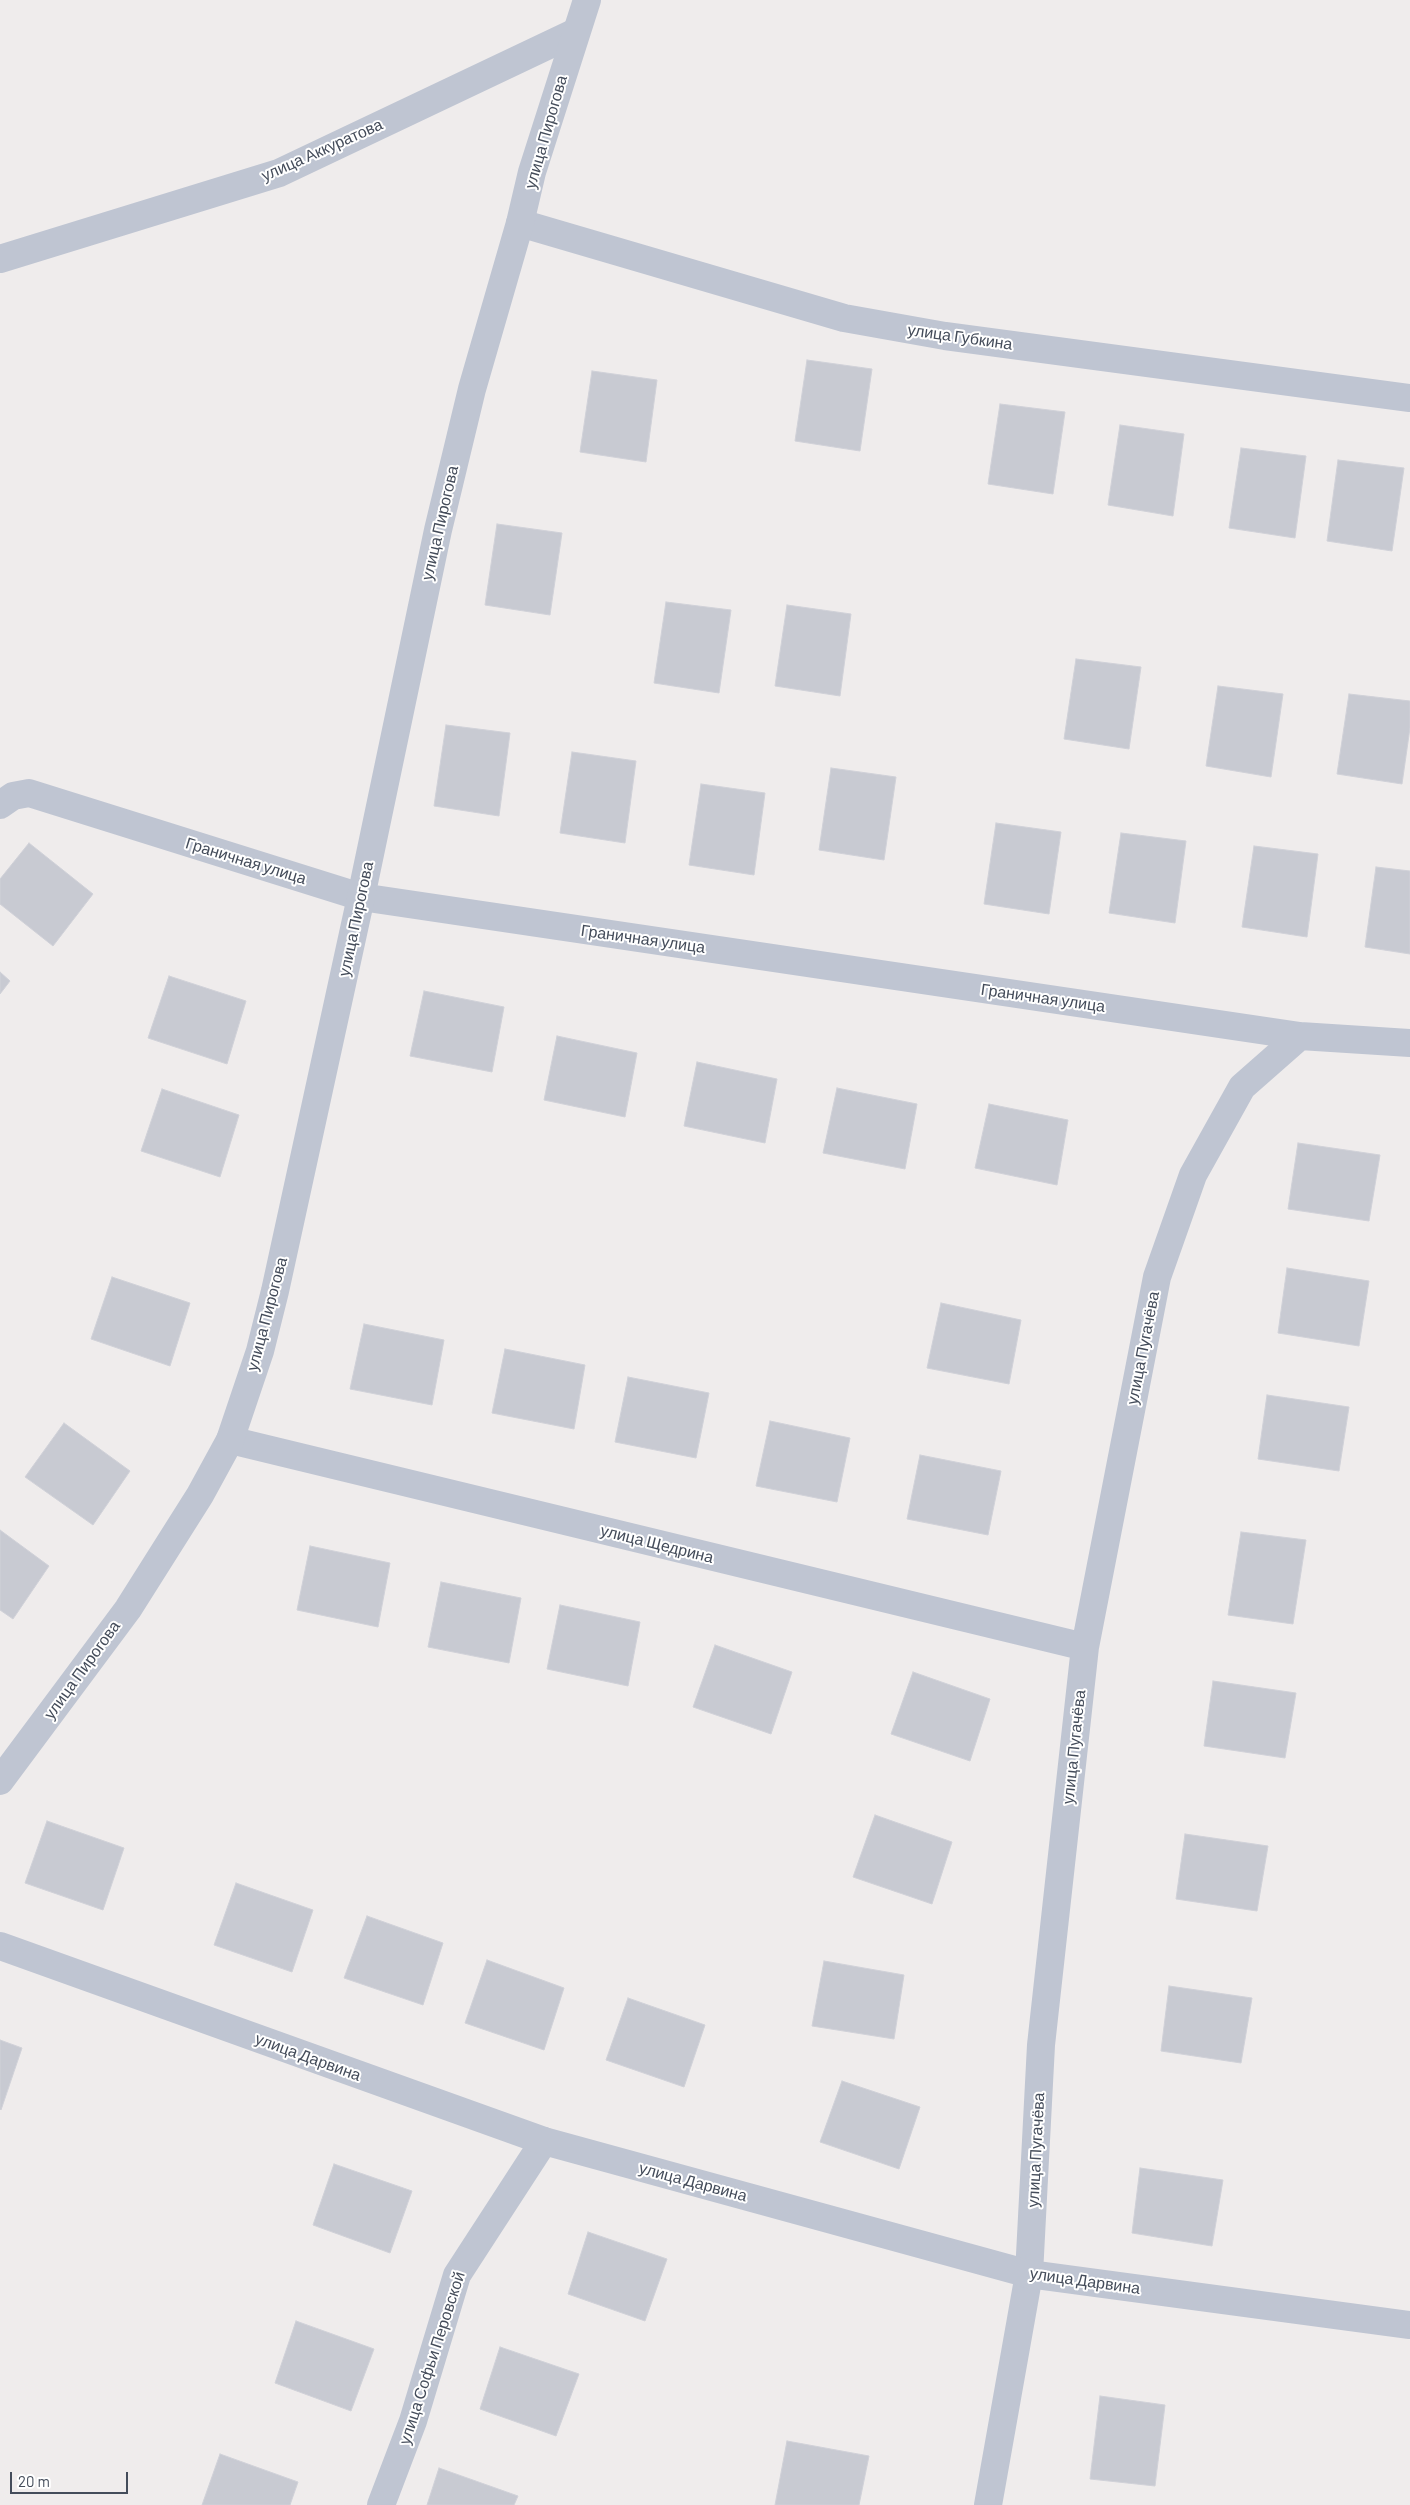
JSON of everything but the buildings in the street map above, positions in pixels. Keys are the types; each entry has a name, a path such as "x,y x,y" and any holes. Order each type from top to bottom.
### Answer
{"street":[{"name":"улица Пирогова","path":"0,1781 128,1609 200,1495 230,1440 260,1351 275,1291 361,897 438,530 472,390 520,223 532,172 587,0"},
{"name":"улица Аккуратова","path":"0,259 279,173 576,32"},
{"name":"улица Губкина","path":"520,223 844,318 945,336 1410,398"},
{"name":"Граничная улица","path":"0,805 13,796 29,793 361,897 1300,1036 1410,1043"},
{"name":"улица Пугачёва","path":"988,2505 1029,2274 1041,2045 1084,1647 1157,1277 1193,1175 1242,1087 1300,1036"},
{"name":"улица Щедрина","path":"230,1440 1084,1647"},
{"name":"улица Дарвина","path":"0,1946 544,2142 1029,2274 1410,2325"},
{"name":"улица Софьи Перовской","path":"381,2505 413,2421 457,2275 544,2142"}]}
